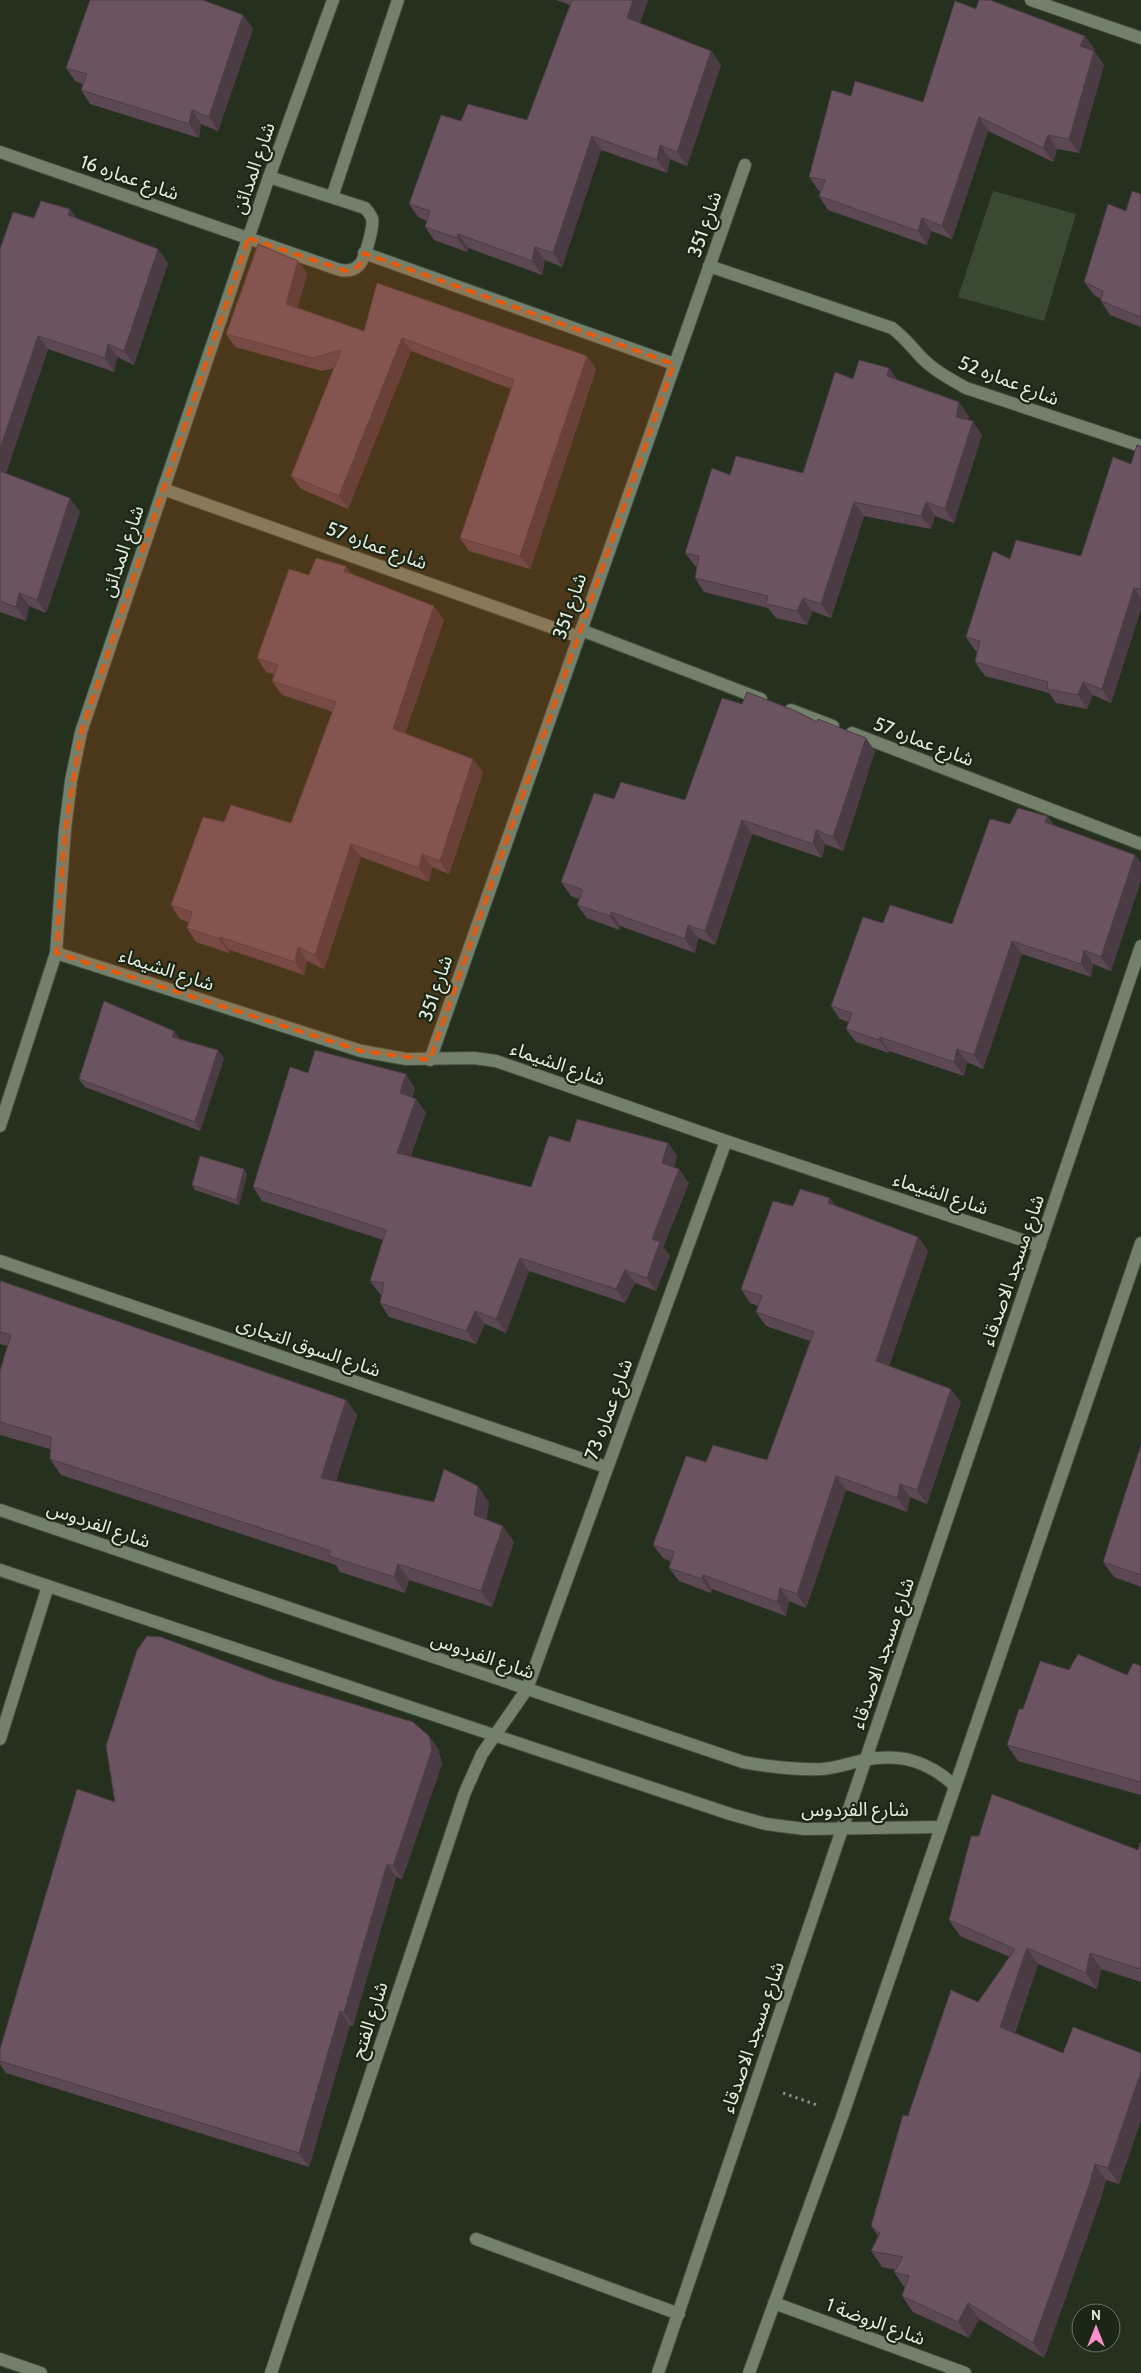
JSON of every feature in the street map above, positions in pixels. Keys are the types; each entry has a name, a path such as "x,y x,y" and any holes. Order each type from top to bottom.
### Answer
{"street":[{"name":"شارع المدائن","path":"0,1126 56,953 65,829 71,781 81,732 269,177 333,0"},
{"path":"332,197 398,0"},
{"path":"1031,0 1141,38"},
{"name":"شارع عماره 16","path":"0,152 347,271 359,266 364,253"},
{"name":"شارع 351","path":"430,1060 745,165"},
{"path":"269,177 360,205 370,213 372,226 364,253 674,364"},
{"name":"شارع عماره 52","path":"709,266 892,328 908,340 920,356 942,374 966,388 1141,446"},
{"name":"شارع عماره 57","path":"163,489 580,634 1141,844"},
{"name":"شارع مسجد الاصدقاء","path":"658,2373 1141,946"},
{"name":"شارع الشيماء","path":"56,953 362,1051 384,1056 430,1060 459,1058 496,1062 1040,1246"},
{"name":"شارع عماره 73","path":"526,1689 726,1141"},
{"path":"749,2373 843,2114 1138,1260 1141,1243"},
{"name":"شارع السوق التجارى","path":"0,1261 606,1467"},
{"name":"شارع الفردوس","path":"0,1510 742,1762 783,1770 825,1768 890,1757 916,1761 940,1772 955,1786"},
{"name":"شارع الفردوس","path":"0,1570 748,1819 804,1829 941,1827"},
{"path":"0,1739 48,1586"},
{"name":"شارع الفتح","path":"271,2373 465,1792 482,1754 526,1689"},
{"path":"476,2239 679,2314"},
{"name":"شارع الروضة 1","path":"774,2303 966,2373"},
{"path":"0,2359 41,2373"}],"path":[{"path":"756,2084 843,2114"}],"highlighted area":[{"path":"248,238 347,271 359,266 364,253 674,364 430,1060 361,1051 56,953 65,829 81,732"}],"green space":[{"path":"993,191 1076,214 1044,321 958,297"}],"building":[{"path":"90,0 203,0 243,15 209,117 192,110 189,124 81,90 87,74 66,68"},
{"path":"572,0 633,0 627,18 711,51 677,152 660,145 657,160 592,136 553,253 535,247 532,261 458,234 457,238 425,227 430,211 409,204 441,115 461,121 468,104 527,120"},
{"path":"979,0 990,0 1085,36 1080,46 1094,51 1069,139 1048,135 1043,148 979,117 942,226 922,218 918,231 819,196 825,180 809,177 832,90 851,96 855,81 923,102 955,1 976,9"},
{"path":"1132,191 1141,194 1141,317 1101,301 1103,291 1084,282 1108,204 1126,211"},
{"path":"41,201 70,209 68,215 158,249 124,351 108,344 105,358 38,336 0,449 0,249 13,212 34,218"},
{"path":"258,244 298,261 286,304 364,331 377,283 587,356 520,556 460,538 514,380 402,338 339,496 291,476 341,350 313,358 226,334"},
{"path":"859,360 889,368 887,376 959,402 956,417 973,421 945,509 926,502 921,516 854,502 821,604 803,598 797,611 766,604 768,596 695,578 699,556 685,553 712,468 730,475 736,456 803,473 835,372 853,379"},
{"path":"1137,445 1141,446 1141,589 1134,588 1102,689 1083,682 1078,695 1047,689 1048,682 975,662 980,641 966,637 993,551 1010,559 1016,540 1081,556 1113,457 1131,464"},
{"path":"0,471 70,498 37,600 19,593 16,607 0,601"},
{"path":"316,558 346,566 344,571 434,606 393,729 473,759 440,861 422,854 419,868 351,844 315,955 298,947 295,962 187,928 192,912 171,905 203,817 224,822 231,805 291,823 336,702 272,681 278,665 257,658 289,569 309,575"},
{"path":"747,692 796,711 817,722 818,719 866,738 833,837 816,830 813,844 742,820 705,931 688,925 685,939 611,912 610,916 577,905 583,890 561,882 594,793 614,799 621,782 685,800 722,698 742,704"},
{"path":"1018,808 1047,816 1045,822 1135,855 1101,957 1084,950 1081,964 1012,941 974,1055 957,1049 954,1062 880,1037 879,1040 846,1029 852,1013 831,1006 863,917 883,923 890,905 952,924 990,819 1010,824"},
{"path":"104,1001 174,1031 172,1037 218,1050 195,1122 79,1079"},
{"path":"315,1050 406,1074 400,1093 416,1099 397,1153 531,1187 549,1136 570,1142 577,1119 668,1143 662,1163 679,1169 652,1239 660,1242 647,1278 625,1270 616,1289 520,1258 496,1319 475,1311 466,1331 380,1303 384,1283 370,1281 386,1230 253,1187 290,1067 308,1073"},
{"path":"200,1156 244,1169 236,1200 192,1185"},
{"path":"800,1189 830,1198 828,1203 918,1237 876,1361 951,1389 917,1490 900,1484 897,1498 836,1476 797,1594 780,1588 777,1602 703,1575 702,1579 669,1568 674,1552 653,1545 686,1456 706,1462 713,1445 767,1460 814,1332 756,1312 762,1296 741,1289 773,1201 793,1206"},
{"path":"1,1281 346,1400 321,1478 434,1502 444,1469 478,1486 474,1515 503,1526 481,1591 398,1564 394,1577 329,1556 331,1551 50,1459 51,1437 0,1422 0,1371 11,1335 0,1332"},
{"path":"1141,1445 1141,1575 1103,1562"},
{"path":"147,1636 161,1637 274,1680 413,1722 429,1736 432,1750 393,1866 387,1864 344,2012 340,2011 299,2153 0,2061 0,2049 77,1789 115,1802 106,1746 137,1650"},
{"path":"1078,1654 1127,1675 1133,1663 1141,1666 1141,1782 1007,1745 1019,1709 1023,1709 1040,1661 1069,1670"},
{"path":"992,1794 1138,1850 1141,1841 1140,1969 1090,1953 1086,1973 1027,1948 1000,2027 1063,2053 1073,2027 1141,2053 1141,2072 1108,2168 1095,2164 1089,2186 1033,2343 968,2303 958,2322 902,2296 909,2276 894,2272 903,2257 871,2251 880,2233 871,2226 903,2115 908,2116 951,1990 978,2002 1015,1949 949,1920 971,1836 979,1836"}]}
